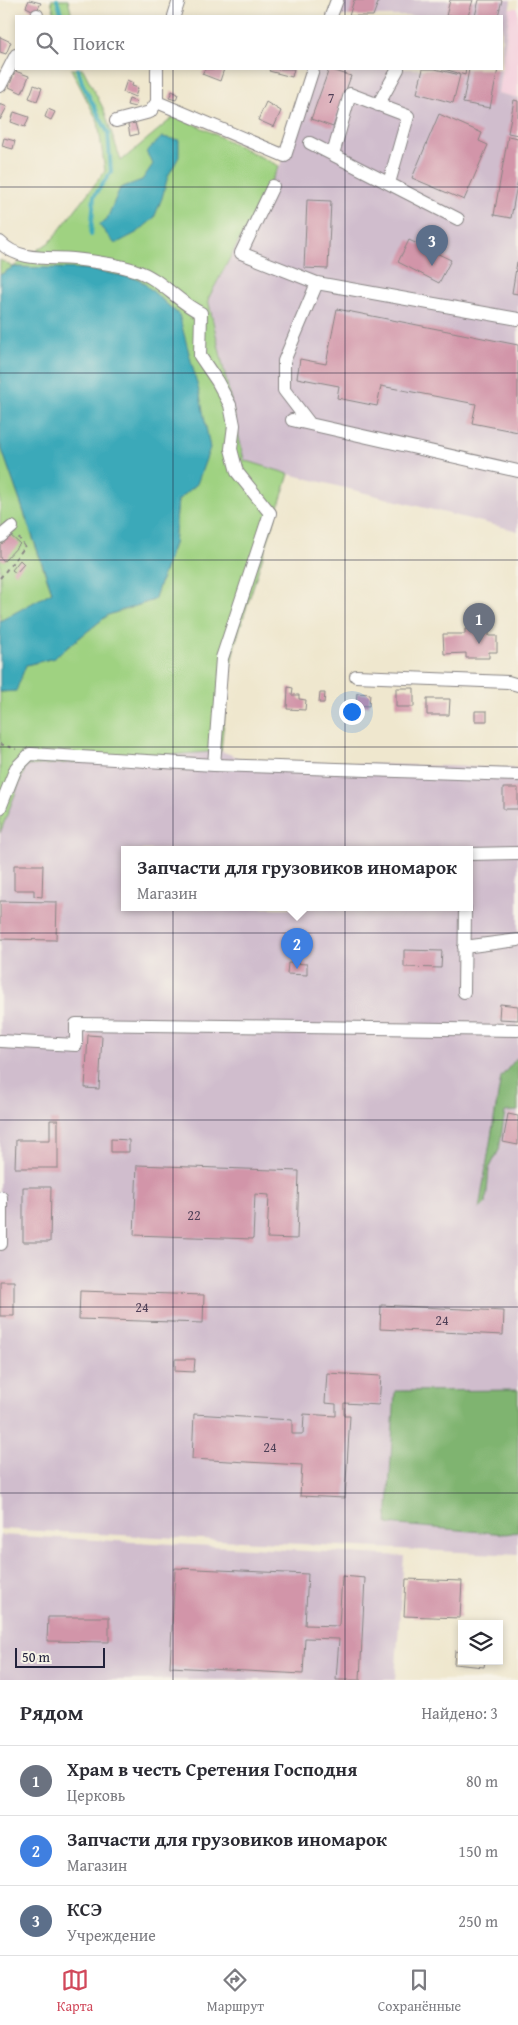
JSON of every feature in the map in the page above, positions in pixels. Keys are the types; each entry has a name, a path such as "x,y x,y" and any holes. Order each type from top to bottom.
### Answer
{"street":[{"path":"174,15 179,0"},
{"path":"331,15 337,0"},
{"path":"0,86 15,57"},
{"path":"116,121 150,112 157,102 157,70"},
{"path":"157,102 285,156 313,70"},
{"path":"378,105 397,70"},
{"path":"333,154 350,94 408,116 389,183"},
{"path":"310,142 458,219"},
{"path":"273,186 241,253 317,283 518,319"},
{"path":"0,242 24,257 74,260 135,270 168,288 189,308 202,313 200,356 230,405 234,425 231,449 237,472 270,513 222,658 214,765"},
{"path":"310,424 284,390 284,362 317,283"},
{"path":"292,420 518,471"},
{"path":"0,537 12,527"},
{"path":"356,676 508,682 518,685"},
{"path":"0,808 16,768 30,754 214,765 518,776"},
{"path":"473,854 518,854"},
{"path":"464,992 465,911"},
{"path":"464,947 518,940"},
{"path":"0,1041 76,1046 76,1024 518,1030"},
{"path":"1,1197 1,1244"}],"path":[{"path":"0,578 25,547 12,527"},
{"path":"0,744 30,754"}],"shaded area":[{"path":"337,0 511,0 503,58 503,15 331,15"},
{"path":"510,8 518,8 518,98 498,93 501,70 503,70"},
{"path":"313,70 501,70 498,93 518,98 518,531 289,474 244,460 208,299 285,156"},
{"path":"221,751 248,761 518,768 518,1555 0,1529 0,833 26,766"},
{"path":"0,1535 404,1556 395,1680 0,1680"}],"green space":[{"path":"51,0 68,0 72,15 55,15"},
{"path":"72,70 84,70 104,110 121,161 176,115 279,166 208,299 244,460 289,474 235,644 227,687 221,751 26,766 0,833 0,692 15,691 26,665 54,658 108,615 154,600 174,544 178,500 197,484 179,315 139,279 86,269 14,267 0,275 0,260 13,267 51,241 105,171 98,122"},
{"path":"0,444 52,593 0,621"},
{"path":"518,1059 518,1111 505,1112 499,1150 489,1169 486,1203 479,1209 501,1077"},
{"path":"518,1390 518,1532 506,1534 387,1524 395,1391"}],"water":[{"path":"162,137 179,140 179,157 168,176 154,218 138,232 115,244 99,225 106,221 120,188 142,180 153,164 146,152"},
{"path":"13,267 86,269 139,279 179,315 200,395 210,448 197,484 178,500 174,544 154,600 108,615 54,658 26,665 16,691 0,692 0,621 52,592 0,444 0,275"}],"building":[{"path":"29,0 41,3 36,12 26,7"},
{"path":"354,0 379,0 373,15 349,15"},
{"path":"450,0 473,0 468,15 446,15"},
{"path":"479,0 502,0 498,15 475,15"},
{"path":"0,37 11,42 6,54 0,52"},
{"path":"204,70 224,70 220,81 202,74"},
{"path":"270,70 294,70 292,77"},
{"path":"329,70 351,76 333,127 311,119"},
{"path":"423,70 439,70 460,75 453,103 417,93"},
{"path":"448,70 466,70 465,75"},
{"path":"469,70 498,70 490,108 463,103"},
{"path":"15,71 29,76 22,93 9,87"},
{"path":"127,80 133,83 132,86 138,88 135,97 123,92"},
{"path":"34,85 42,88 37,101 29,98"},
{"path":"172,91 178,94 176,100 169,98"},
{"path":"129,99 137,102 135,107 127,105"},
{"path":"514,100 518,101 518,135 508,133"},
{"path":"266,102 281,111 274,127 258,120"},
{"path":"0,104 7,107 0,120"},
{"path":"48,109 55,112 51,120 45,117"},
{"path":"14,112 29,117 25,127 11,122"},
{"path":"439,114 482,133 479,141 488,145 464,200 412,178"},
{"path":"135,123 138,134 130,136 128,124"},
{"path":"508,136 518,138 518,179 511,218 494,215"},
{"path":"4,138 15,141 13,149 2,146"},
{"path":"307,200 331,201 328,269 304,268"},
{"path":"409,240 451,260 439,283 398,262"},
{"path":"518,262 518,294 512,293"},
{"path":"337,309 518,345 518,432 472,423 476,404 381,386 377,406 337,398 339,386 297,378 300,359 326,364"},
{"path":"9,534 20,544 4,561 0,558 0,543"},
{"path":"20,560 24,564 16,573 12,570"},
{"path":"465,629 489,629 489,636 497,636 497,652 489,652 489,658 466,658 466,653 444,654 443,634 465,634"},
{"path":"288,687 293,688 292,695 299,695 299,699 306,700 305,710 287,709"},
{"path":"396,688 414,688 414,707 396,707"},
{"path":"320,693 325,693 324,703 319,703"},
{"path":"357,693 370,694 369,706 356,705"},
{"path":"427,699 450,699 449,715 427,715"},
{"path":"475,711 487,711 487,721 475,721"},
{"path":"503,788 518,788 518,809 503,809"},
{"path":"14,865 43,865 42,897 34,896 34,890 14,890"},
{"path":"0,901 57,902 56,940 0,939"},
{"path":"404,950 442,951 441,968 404,967"},
{"path":"288,963 307,964 307,975 287,974"},
{"path":"500,1004 518,1006 518,1020 499,1019"},
{"path":"88,1035 102,1036 99,1089 85,1088"},
{"path":"508,1114 518,1116 518,1145 503,1142"},
{"path":"50,1120 58,1120 58,1168 15,1168 16,1140 50,1140"},
{"path":"111,1139 129,1140 129,1152 111,1152"},
{"path":"137,1165 299,1171 297,1239 267,1238 269,1195 255,1194 253,1239 134,1235"},
{"path":"23,1187 51,1187 50,1242 23,1242"},
{"path":"0,1281 14,1281 14,1316 0,1316"},
{"path":"80,1291 204,1295 203,1323 79,1319"},
{"path":"381,1305 504,1311 503,1335 380,1329"},
{"path":"175,1359 195,1359 194,1372 175,1371"},
{"path":"327,1373 381,1376 379,1405 344,1403 344,1416 350,1416 345,1498 300,1496 302,1465 192,1459 194,1414 292,1420 292,1434 303,1434 304,1414 336,1416 336,1404 325,1403"},
{"path":"175,1568 308,1574 305,1625 339,1626 342,1576 365,1578 360,1680 336,1680 339,1639 305,1638 303,1674 170,1667"},
{"path":"406,1579 462,1581 460,1618 404,1616"},
{"path":"48,1617 109,1617 109,1642 47,1641"},
{"path":"455,1651 458,1651 458,1664 454,1664"},
{"path":"464,1665 484,1665 484,1667"}],"waterway":[{"path":"57,0 62,15"},
{"path":"78,70 82,83 108,133 111,172 94,196 91,235"}],"place":[{"name":"КСЭ","path":"432,266"},
{"name":"Храм в честь Сретения Господня","path":"479,644"},
{"name":"Запчасти для грузовиков иномарок","path":"297,969"}]}
